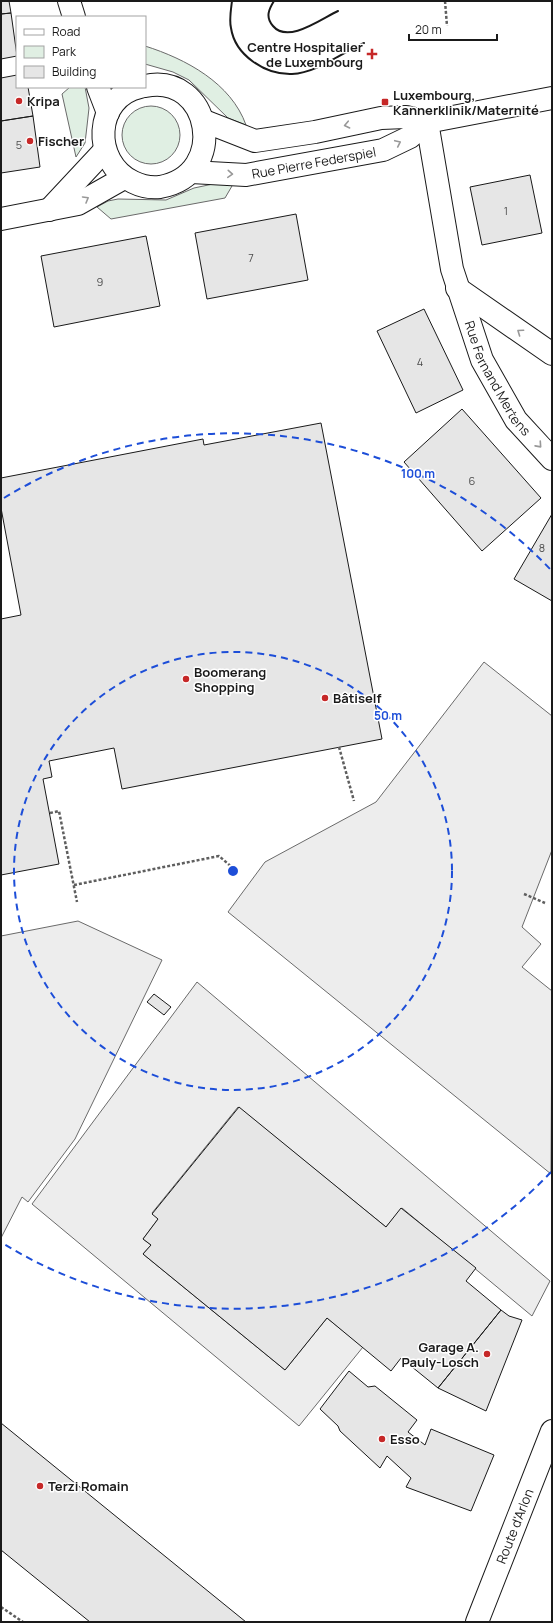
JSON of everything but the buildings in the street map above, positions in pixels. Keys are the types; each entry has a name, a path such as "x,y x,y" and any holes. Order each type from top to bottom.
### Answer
{"street":[{"path":"68,1 74,16"},
{"path":"135,88 119,98 108,113 103,131 105,150 112,166 124,178 140,186 158,187 176,182 192,172 201,157 206,139 204,122 196,106 184,94 170,87 146,84"},
{"path":"98,88 108,113"},
{"path":"204,122 255,141 315,132 381,118 406,117 427,122 552,98"},
{"name":"Rue Pierre Federspiel","path":"192,172 246,175 383,150 410,137 427,122"},
{"name":"Rue Fernand Mertens","path":"427,122 452,269 457,288 482,360 516,420 552,459"},
{"path":"49,210 105,150"},
{"path":"1,219 78,204 124,178"},
{"name":"Rue Fernand Mertens","path":"457,288 552,354"},
{"name":"Route d'Arlon","path":"476,1622 552,1431"}],"path":[{"path":"445,1 447,26"},
{"path":"339,747 354,801"},
{"path":"50,813 59,811 77,902"},
{"path":"74,885 219,856 234,869"},
{"path":"524,894 545,903"},
{"path":"1,1607 23,1622"}],"green space":[{"path":"146,46 160,51 191,66 218,85 230,97 239,110 246,125 228,118 189,80 173,72 146,64"},
{"path":"69,88 85,88 89,108 85,143 76,157 62,94"},
{"path":"145,106 157,106 172,114 180,129 180,141 172,156 157,164 145,164 130,156 122,141 122,129 130,114"},
{"path":"213,184 226,184 232,186 225,198 111,219 97,207 108,201 118,199 166,200 194,188"}],"shaded area":[{"path":"484,662 552,716 552,850 522,927 541,944 522,967 552,991 551,1174 228,912 265,862 376,802"},
{"path":"78,921 162,960 75,1139 28,1202 22,1197 1,1238 1,936"},
{"path":"197,982 550,1281 532,1316 402,1208 386,1227 238,1107 152,1213 158,1219 143,1239 151,1245 143,1254 285,1370 327,1318 363,1347 299,1426 32,1204"}],"wall":[{"path":"232,1 230,25 238,47 253,62 272,71 292,74 311,70 364,43"},
{"path":"274,1 269,10 268,16 273,26 279,31 296,31 305,28 338,11"}],"place":[{"name":"Centre Hospitalier de Luxembourg","path":"372,54"},
{"name":"Kripa","path":"19,101"},
{"name":"Luxembourg, Kannerklinik/Maternité","path":"385,102"},
{"name":"Fischer","path":"30,141"},
{"name":"Boomerang Shopping","path":"186,679"},
{"name":"Bâtiself","path":"325,698"},
{"name":"Garage A. Pauly-Losch","path":"487,1354"},
{"name":"Esso","path":"382,1439"},
{"name":"Terzi Romain","path":"40,1486"}]}
